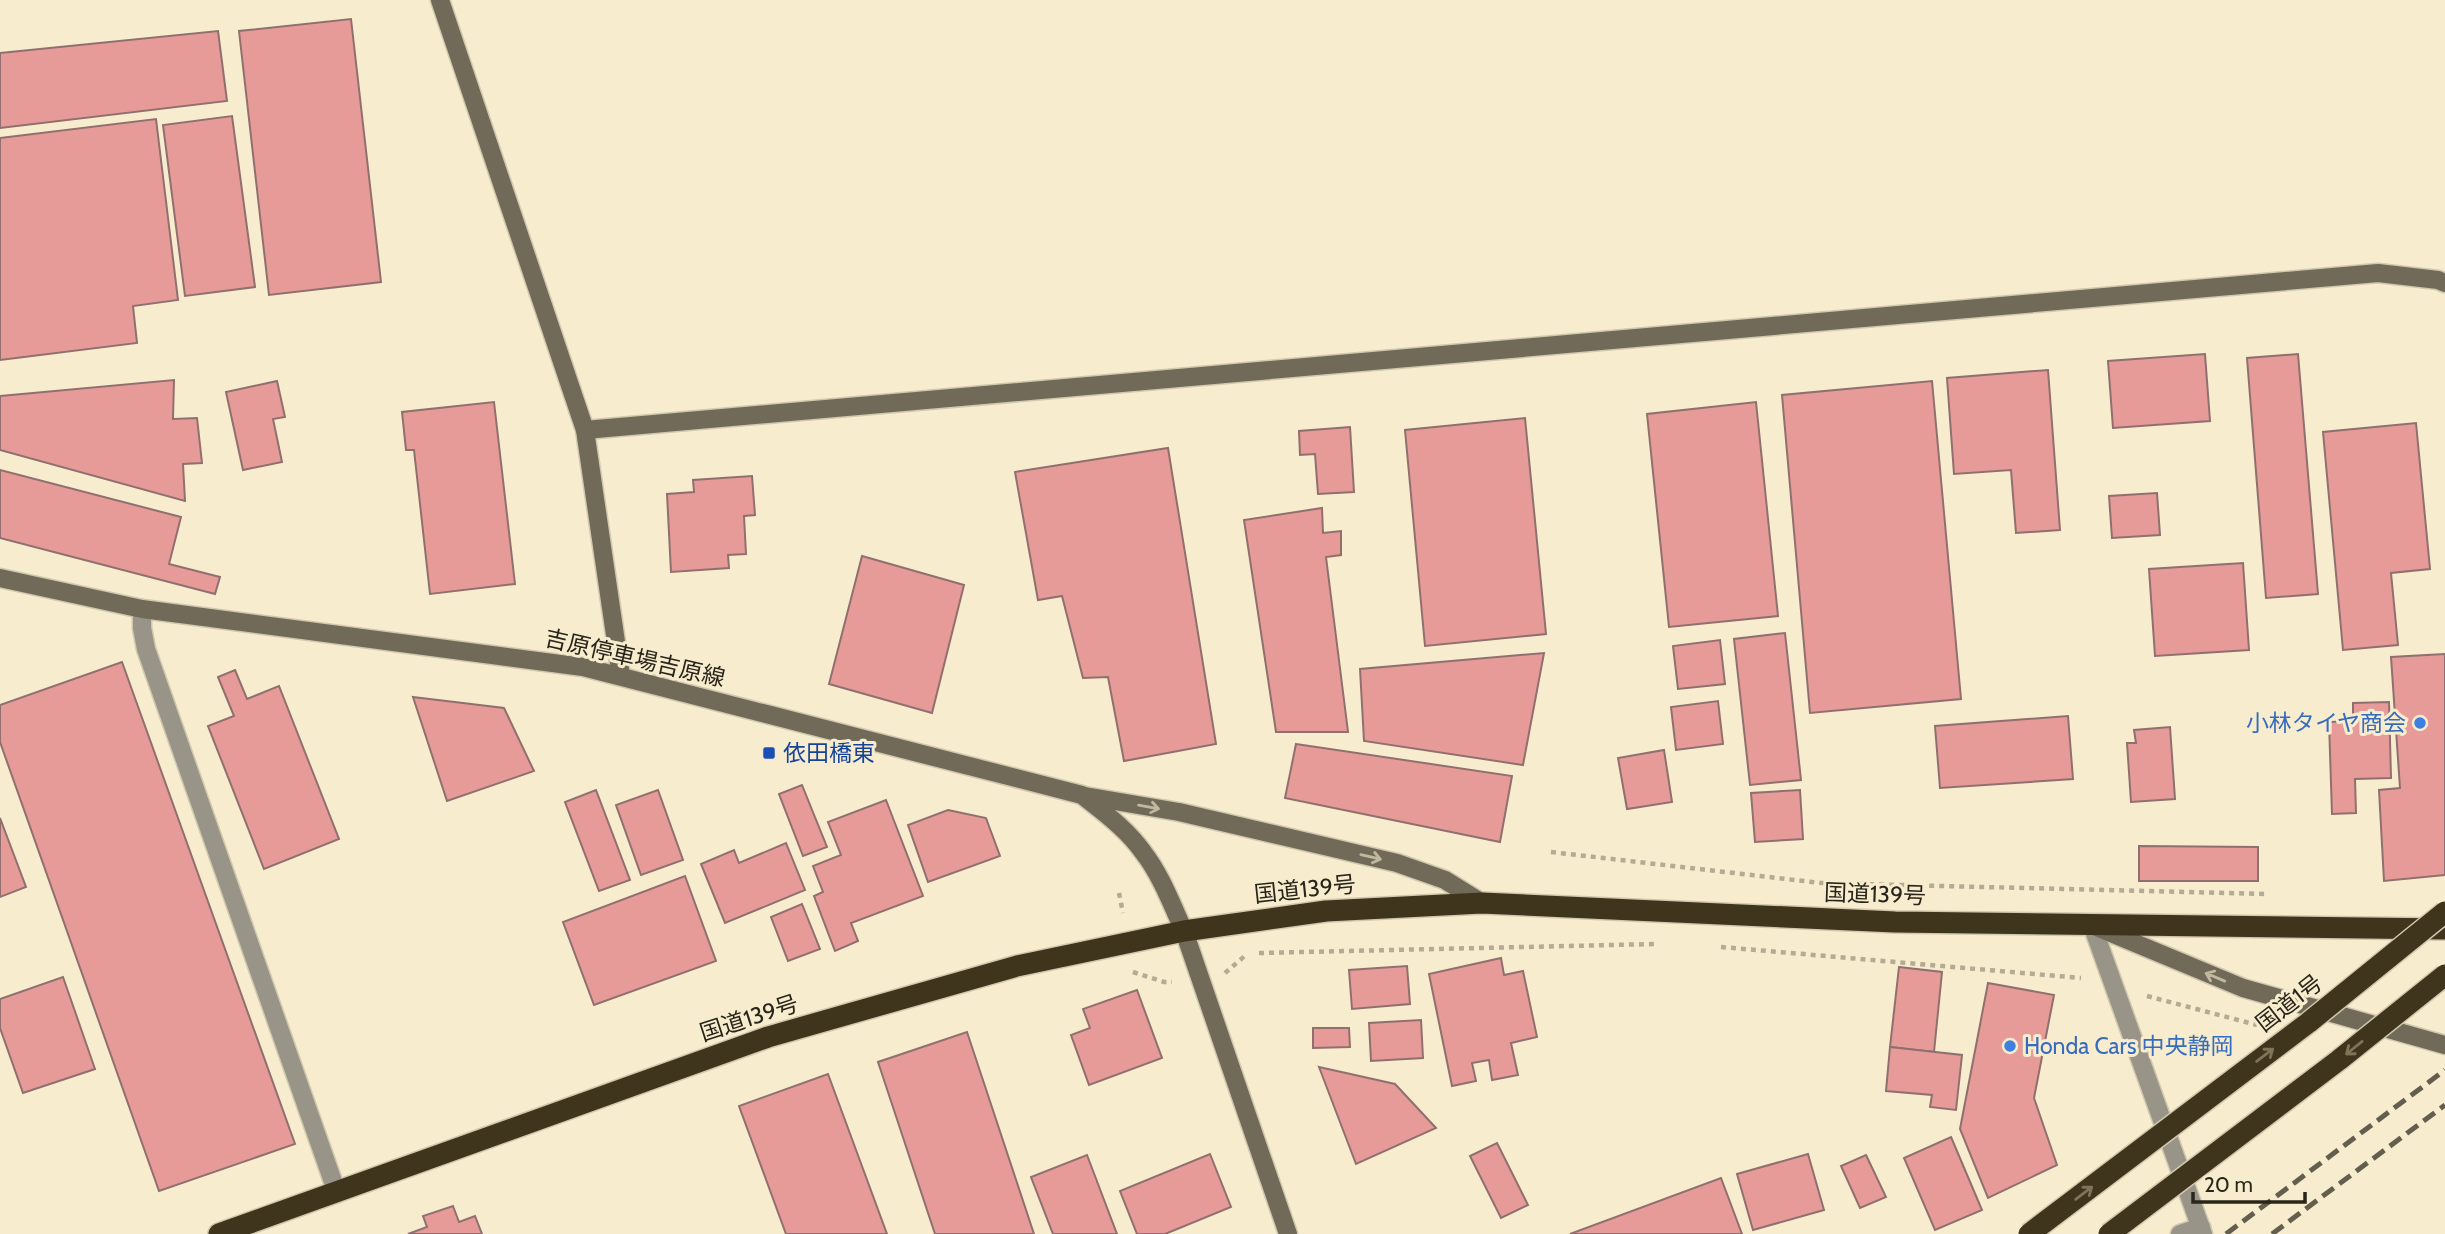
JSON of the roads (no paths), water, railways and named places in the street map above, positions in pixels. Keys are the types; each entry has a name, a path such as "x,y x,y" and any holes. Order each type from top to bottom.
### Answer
{"highway":[{"name":"国道139号","path":"219,1234 768,1037 1017,966 1184,931 1326,911 1482,904 1895,922 2445,929"},
{"name":"国道1号","path":"2029,1234 2308,1023 2445,912"},
{"path":"2109,1234 2340,1060 2445,975"}],"street":[{"path":"440,0 585,430 621,676"},
{"path":"585,430 2378,273 2445,283"},
{"name":"吉原停車場吉原線","path":"0,578 142,609 546,661 621,676 1082,795 1115,822 1143,851 1165,889 1184,931 1288,1234"},
{"path":"142,609 146,649 337,1193"},
{"path":"1082,795 1179,812 1397,863 1445,880 1482,904"},
{"path":"2092,925 2202,1230 2180,1234"},
{"path":"2092,925 2243,988 2445,1045"}],"railway":[{"path":"2226,1234 2445,1070"},
{"path":"2272,1234 2445,1105"}],"place":[{"name":"小林タイヤ商会","path":"2420,723"},
{"name":"依田橋東","path":"769,753"},
{"name":"Honda Cars 中央静岡","path":"2010,1046"}]}
